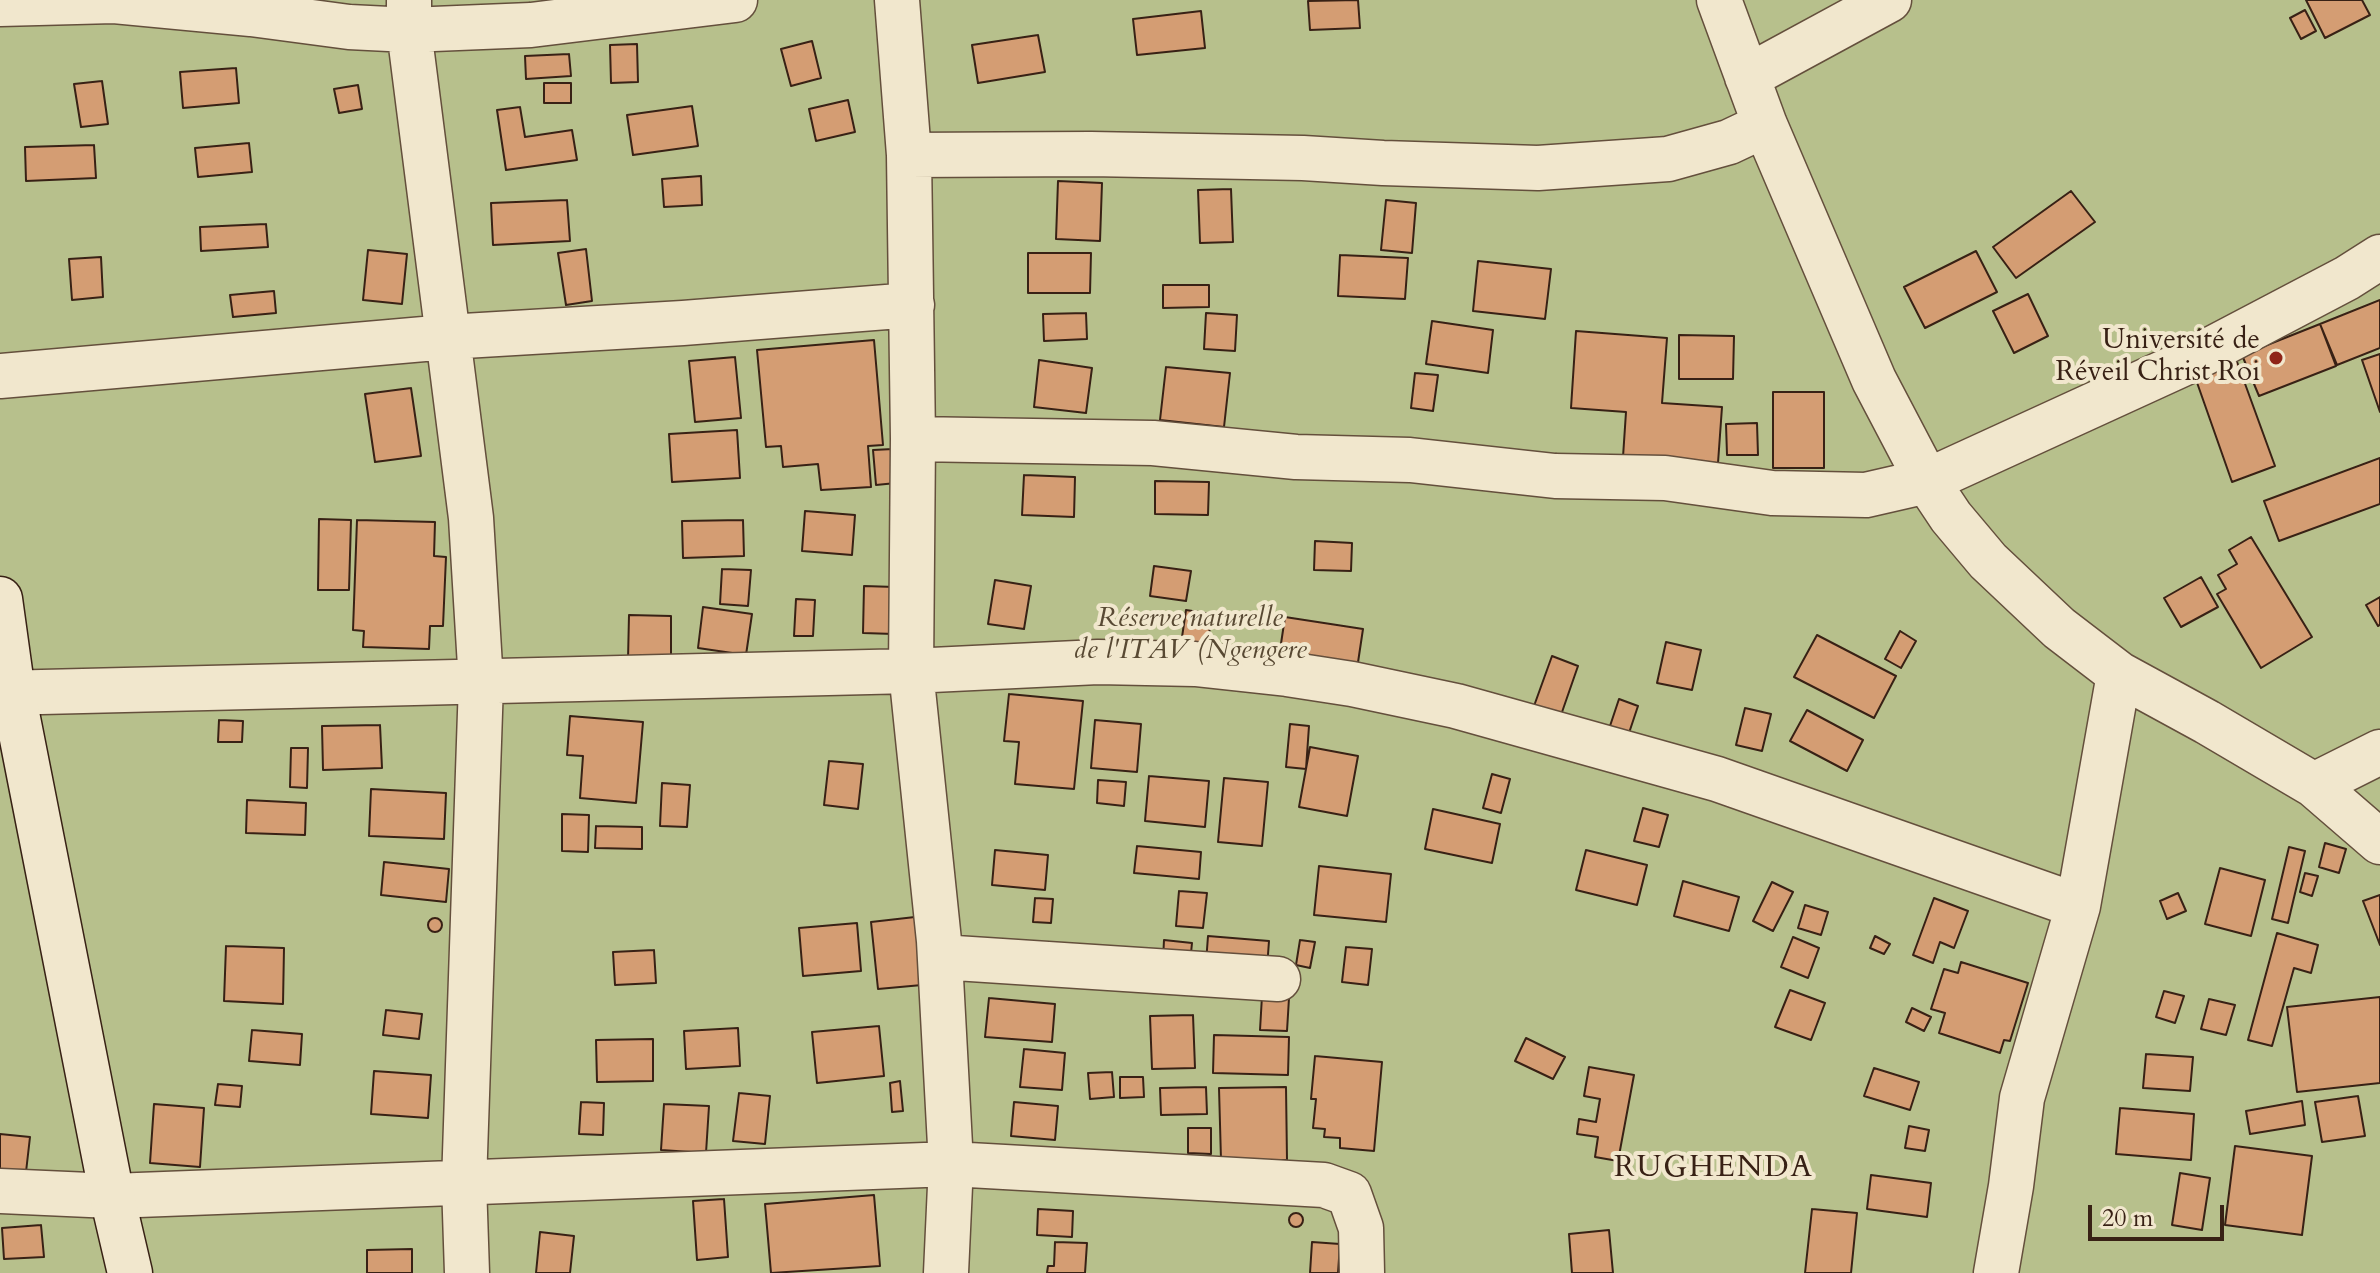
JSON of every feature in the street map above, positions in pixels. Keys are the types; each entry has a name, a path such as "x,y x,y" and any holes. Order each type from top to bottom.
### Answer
{"street":[{"path":"0,4 114,1 349,27 409,15 531,25 735,0"},
{"path":"897,0 909,155 913,439 911,671 940,957 951,1164 946,1273"},
{"path":"1719,0 1765,125 1874,380 1927,481 1951,517 1988,561 2059,628 2119,674 2314,785 2380,842"},
{"path":"1747,77 1889,0"},
{"path":"409,15 471,518 481,683 464,1183 467,1273"},
{"path":"909,155 1303,158 1538,168 1668,159 1729,142 1765,125"},
{"path":"913,439 1153,443 1296,457 1410,460 1555,476 1665,478 1772,493 1866,495 1927,481 2187,362 2347,278 2380,257"},
{"path":"0,376 447,337 912,305"},
{"path":"0,599 7,693 130,1273"},
{"path":"7,693 911,671 1098,662 1168,663 1271,672 1352,684 1456,706 1717,779 2078,906"},
{"path":"1996,1273 2022,1098 2078,906 2119,674"},
{"path":"2314,785 2380,752"},
{"path":"940,957 1278,979"},
{"path":"0,1191 112,1196 951,1164 1324,1185 1349,1194 1361,1228 1362,1273"}],"green space":[{"name":"Réserve naturelle de l'ITAV (Ngengere","path":"0,0 2380,0 2380,1273 0,1273"}],"building":[{"path":"1358,0 1360,28 1310,30 1308,1"},
{"path":"2306,0 2362,0 2370,15 2325,38"},
{"path":"2305,10 2316,31 2301,39 2290,18"},
{"path":"1201,11 1205,48 1137,55 1133,19"},
{"path":"1038,35 1045,72 978,83 972,45"},
{"path":"812,41 821,78 791,86 781,49"},
{"path":"637,44 638,82 611,83 610,45"},
{"path":"569,54 571,76 526,79 525,56"},
{"path":"236,68 239,103 183,108 180,72"},
{"path":"102,81 108,124 81,127 74,84"},
{"path":"544,83 571,83 571,103 544,103"},
{"path":"358,85 362,109 339,113 334,89"},
{"path":"848,100 855,132 816,141 809,109"},
{"path":"692,106 698,146 633,155 627,115"},
{"path":"520,107 525,137 572,130 577,160 506,170 497,110"},
{"path":"249,143 252,172 198,177 195,148"},
{"path":"94,145 96,178 26,181 25,147"},
{"path":"701,176 702,205 664,207 662,179"},
{"path":"1058,181 1102,183 1100,241 1056,239"},
{"path":"1231,189 1233,242 1200,243 1198,190"},
{"path":"2071,191 2095,222 2016,278 1993,247"},
{"path":"567,200 570,241 493,245 491,203"},
{"path":"1386,200 1416,203 1412,253 1381,250"},
{"path":"266,224 268,247 201,251 200,227"},
{"path":"586,249 592,301 566,305 558,253"},
{"path":"368,250 407,254 402,304 363,300"},
{"path":"1976,251 1997,292 1925,328 1904,287"},
{"path":"1028,253 1091,253 1090,293 1028,293"},
{"path":"1340,255 1408,258 1405,299 1338,296"},
{"path":"101,257 103,297 72,300 69,259"},
{"path":"1478,261 1551,269 1545,319 1473,311"},
{"path":"1163,285 1209,285 1209,307 1163,308"},
{"path":"274,291 276,313 233,317 230,295"},
{"path":"2028,294 2048,336 2014,353 1993,311"},
{"path":"2380,300 2380,348 2337,365 2320,324"},
{"path":"1086,313 1087,339 1044,341 1043,314"},
{"path":"1206,313 1237,315 1235,351 1204,349"},
{"path":"1432,321 1493,330 1488,373 1426,364"},
{"path":"2320,324 2336,366 2259,396 2242,355"},
{"path":"1576,331 1667,338 1662,403 1722,407 1718,463 1623,457 1626,412 1571,408"},
{"path":"1679,335 1734,336 1733,379 1679,379"},
{"path":"874,340 883,445 868,446 871,487 821,490 818,464 783,467 781,446 766,447 757,350"},
{"path":"2380,354 2380,412 2362,360"},
{"path":"735,357 741,418 695,422 689,361"},
{"path":"2236,359 2275,466 2232,482 2194,374"},
{"path":"1039,360 1092,368 1086,413 1034,407"},
{"path":"1166,367 1230,373 1224,427 1160,420"},
{"path":"1415,373 1438,375 1433,411 1411,408"},
{"path":"411,388 421,456 375,462 365,394"},
{"path":"1773,392 1824,392 1824,468 1773,468"},
{"path":"1757,423 1758,455 1727,455 1726,424"},
{"path":"737,430 740,478 672,482 669,434"},
{"path":"893,449 896,483 876,485 873,450"},
{"path":"2380,458 2380,504 2279,541 2264,501"},
{"path":"1024,475 1075,477 1074,517 1022,515"},
{"path":"1155,481 1209,482 1208,515 1155,514"},
{"path":"805,511 855,515 852,555 802,551"},
{"path":"319,519 351,520 349,590 318,590"},
{"path":"357,520 435,522 434,556 446,557 443,626 430,626 429,649 363,647 364,631 353,630"},
{"path":"743,520 744,556 683,558 682,521"},
{"path":"2251,537 2312,637 2261,668 2217,594 2226,589 2218,575 2237,564 2229,550"},
{"path":"1315,541 1352,543 1351,571 1314,570"},
{"path":"1154,566 1191,571 1186,601 1150,596"},
{"path":"722,569 751,570 748,606 720,604"},
{"path":"2201,577 2218,607 2181,627 2164,598"},
{"path":"995,580 1031,586 1024,629 988,624"},
{"path":"864,586 895,587 894,634 863,633"},
{"path":"2380,597 2380,625 2378,626 2366,605"},
{"path":"796,599 815,600 813,636 794,636"},
{"path":"703,607 752,614 746,655 698,648"},
{"path":"1186,610 1212,614 1207,647 1181,644"},
{"path":"629,615 671,616 671,661 628,660"},
{"path":"1285,617 1363,629 1357,669 1279,657"},
{"path":"1900,631 1916,641 1901,668 1885,659"},
{"path":"1817,635 1896,676 1874,718 1794,677"},
{"path":"1666,642 1701,650 1692,690 1657,683"},
{"path":"1552,656 1578,666 1561,715 1534,706"},
{"path":"1009,694 1083,701 1074,789 1015,784 1019,742 1004,741"},
{"path":"1619,699 1638,706 1628,736 1609,729"},
{"path":"1745,708 1771,714 1762,751 1736,745"},
{"path":"1807,710 1863,740 1847,771 1790,741"},
{"path":"570,716 643,722 636,803 580,798 583,756 567,755"},
{"path":"219,720 243,721 242,742 218,742"},
{"path":"1095,720 1141,724 1137,772 1091,768"},
{"path":"1290,724 1309,726 1306,769 1286,767"},
{"path":"380,725 382,768 323,770 322,726"},
{"path":"1310,747 1358,756 1347,816 1299,807"},
{"path":"291,748 308,748 307,788 290,787"},
{"path":"829,761 863,764 858,809 824,805"},
{"path":"1492,774 1510,779 1501,813 1483,808"},
{"path":"1149,776 1209,781 1205,827 1145,821"},
{"path":"1224,778 1268,782 1262,846 1218,842"},
{"path":"1098,780 1126,782 1124,806 1097,803"},
{"path":"662,783 690,785 687,827 660,826"},
{"path":"371,789 446,793 444,839 369,836"},
{"path":"247,800 306,803 305,835 246,833"},
{"path":"1643,808 1668,815 1659,847 1634,841"},
{"path":"1433,809 1500,824 1492,863 1425,849"},
{"path":"562,814 589,815 588,852 562,851"},
{"path":"596,826 642,827 642,849 595,848"},
{"path":"2325,843 2346,849 2339,873 2319,867"},
{"path":"1137,846 1201,852 1199,879 1134,873"},
{"path":"2289,847 2305,851 2288,923 2272,919"},
{"path":"995,850 1048,855 1045,890 992,885"},
{"path":"1586,850 1647,865 1637,905 1576,890"},
{"path":"384,862 449,869 446,902 381,895"},
{"path":"1319,866 1391,874 1386,922 1314,915"},
{"path":"2220,868 2265,880 2251,936 2205,924"},
{"path":"2305,873 2318,876 2312,896 2300,892"},
{"path":"1683,881 1739,897 1729,931 1674,916"},
{"path":"1772,882 1793,892 1773,931 1753,921"},
{"path":"1179,891 1207,893 1203,928 1176,926"},
{"path":"2178,893 2186,911 2167,919 2160,901"},
{"path":"2380,895 2380,945 2363,901"},
{"path":"1035,898 1053,899 1051,923 1033,922"},
{"path":"1934,898 1968,911 1954,948 1940,942 1933,963 1913,955"},
{"path":"1805,905 1828,912 1821,935 1798,928"},
{"path":"915,917 922,985 878,989 871,922"},
{"path":"435,918 442,925 435,932 428,925"},
{"path":"857,923 861,971 803,976 799,928"},
{"path":"2277,933 2318,945 2311,973 2294,968 2272,1046 2248,1040"},
{"path":"1208,936 1269,941 1267,968 1206,963"},
{"path":"1875,936 1890,944 1884,954 1870,948"},
{"path":"1793,937 1819,948 1808,978 1781,967"},
{"path":"1164,940 1192,943 1190,963 1163,960"},
{"path":"1300,940 1315,942 1310,968 1296,965"},
{"path":"226,946 284,948 283,1004 224,1001"},
{"path":"1346,947 1372,949 1368,985 1342,982"},
{"path":"654,950 656,983 615,985 613,952"},
{"path":"1961,962 2028,983 2010,1041 2004,1040 2000,1053 1939,1033 1945,1013 1931,1009 1944,969 1958,973"},
{"path":"1790,990 1825,1003 1811,1040 1775,1027"},
{"path":"2164,991 2184,996 2175,1023 2156,1017"},
{"path":"1262,996 1289,998 1287,1031 1260,1030"},
{"path":"2380,997 2380,1083 2297,1092 2287,1007"},
{"path":"989,998 1055,1004 1052,1042 985,1037"},
{"path":"2209,999 2235,1005 2226,1035 2201,1029"},
{"path":"1912,1008 1931,1017 1924,1031 1906,1022"},
{"path":"386,1010 422,1014 419,1039 383,1035"},
{"path":"1193,1015 1195,1068 1152,1069 1150,1016"},
{"path":"879,1026 884,1076 817,1083 812,1032"},
{"path":"738,1028 740,1066 686,1069 684,1031"},
{"path":"252,1030 302,1034 300,1065 249,1061"},
{"path":"1214,1035 1289,1037 1288,1075 1213,1073"},
{"path":"1526,1038 1565,1057 1553,1079 1515,1061"},
{"path":"653,1039 653,1081 597,1082 596,1040"},
{"path":"1024,1049 1065,1053 1062,1090 1020,1087"},
{"path":"2146,1054 2193,1057 2190,1091 2143,1088"},
{"path":"1315,1056 1382,1062 1374,1151 1340,1148 1340,1138 1324,1137 1325,1129 1313,1128 1316,1099 1311,1099"},
{"path":"1589,1067 1634,1075 1618,1161 1595,1157 1598,1137 1577,1134 1579,1119 1596,1122 1600,1099 1584,1096"},
{"path":"1874,1068 1919,1082 1910,1110 1864,1096"},
{"path":"374,1071 431,1075 428,1118 371,1114"},
{"path":"1112,1072 1114,1097 1090,1099 1088,1073"},
{"path":"1120,1077 1143,1077 1144,1097 1120,1098"},
{"path":"900,1081 903,1111 892,1112 890,1083"},
{"path":"218,1084 242,1086 240,1107 215,1105"},
{"path":"1206,1087 1207,1114 1161,1115 1160,1088"},
{"path":"1286,1087 1287,1160 1221,1160 1219,1088"},
{"path":"739,1093 770,1096 765,1144 733,1141"},
{"path":"2358,1096 2365,1136 2322,1142 2315,1102"},
{"path":"2302,1101 2305,1125 2250,1134 2246,1111"},
{"path":"581,1102 604,1103 603,1135 579,1134"},
{"path":"1014,1102 1058,1106 1055,1140 1011,1136"},
{"path":"154,1104 204,1108 200,1167 150,1163"},
{"path":"664,1104 709,1106 706,1153 661,1150"},
{"path":"2120,1108 2194,1114 2191,1160 2116,1154"},
{"path":"1909,1126 1929,1130 1925,1151 1905,1148"},
{"path":"1188,1128 1211,1128 1211,1154 1188,1153"},
{"path":"0,1134 30,1137 26,1172 0,1169"},
{"path":"2235,1146 2312,1156 2302,1235 2225,1225"},
{"path":"2180,1173 2210,1178 2202,1230 2172,1225"},
{"path":"1871,1175 1931,1183 1927,1217 1867,1209"},
{"path":"874,1195 880,1266 771,1273 765,1204"},
{"path":"724,1199 728,1257 697,1260 693,1201"},
{"path":"1038,1209 1073,1211 1072,1237 1037,1235"},
{"path":"1812,1209 1857,1213 1851,1273 1805,1273"},
{"path":"1296,1213 1303,1220 1296,1227 1289,1220"},
{"path":"41,1225 44,1257 4,1259 2,1228"},
{"path":"1609,1230 1613,1273 1572,1273 1569,1234"},
{"path":"540,1232 574,1236 570,1273 536,1273"},
{"path":"1055,1242 1087,1243 1085,1273 1047,1273 1048,1266 1054,1266"},
{"path":"1312,1242 1340,1244 1338,1273 1310,1273"},
{"path":"412,1249 412,1273 367,1273 367,1250"}],"place":[{"name":"Université de Réveil Christ Roi","path":"2276,358"}],"district":[{"name":"RUGHENDA","path":"1714,1169"}]}
